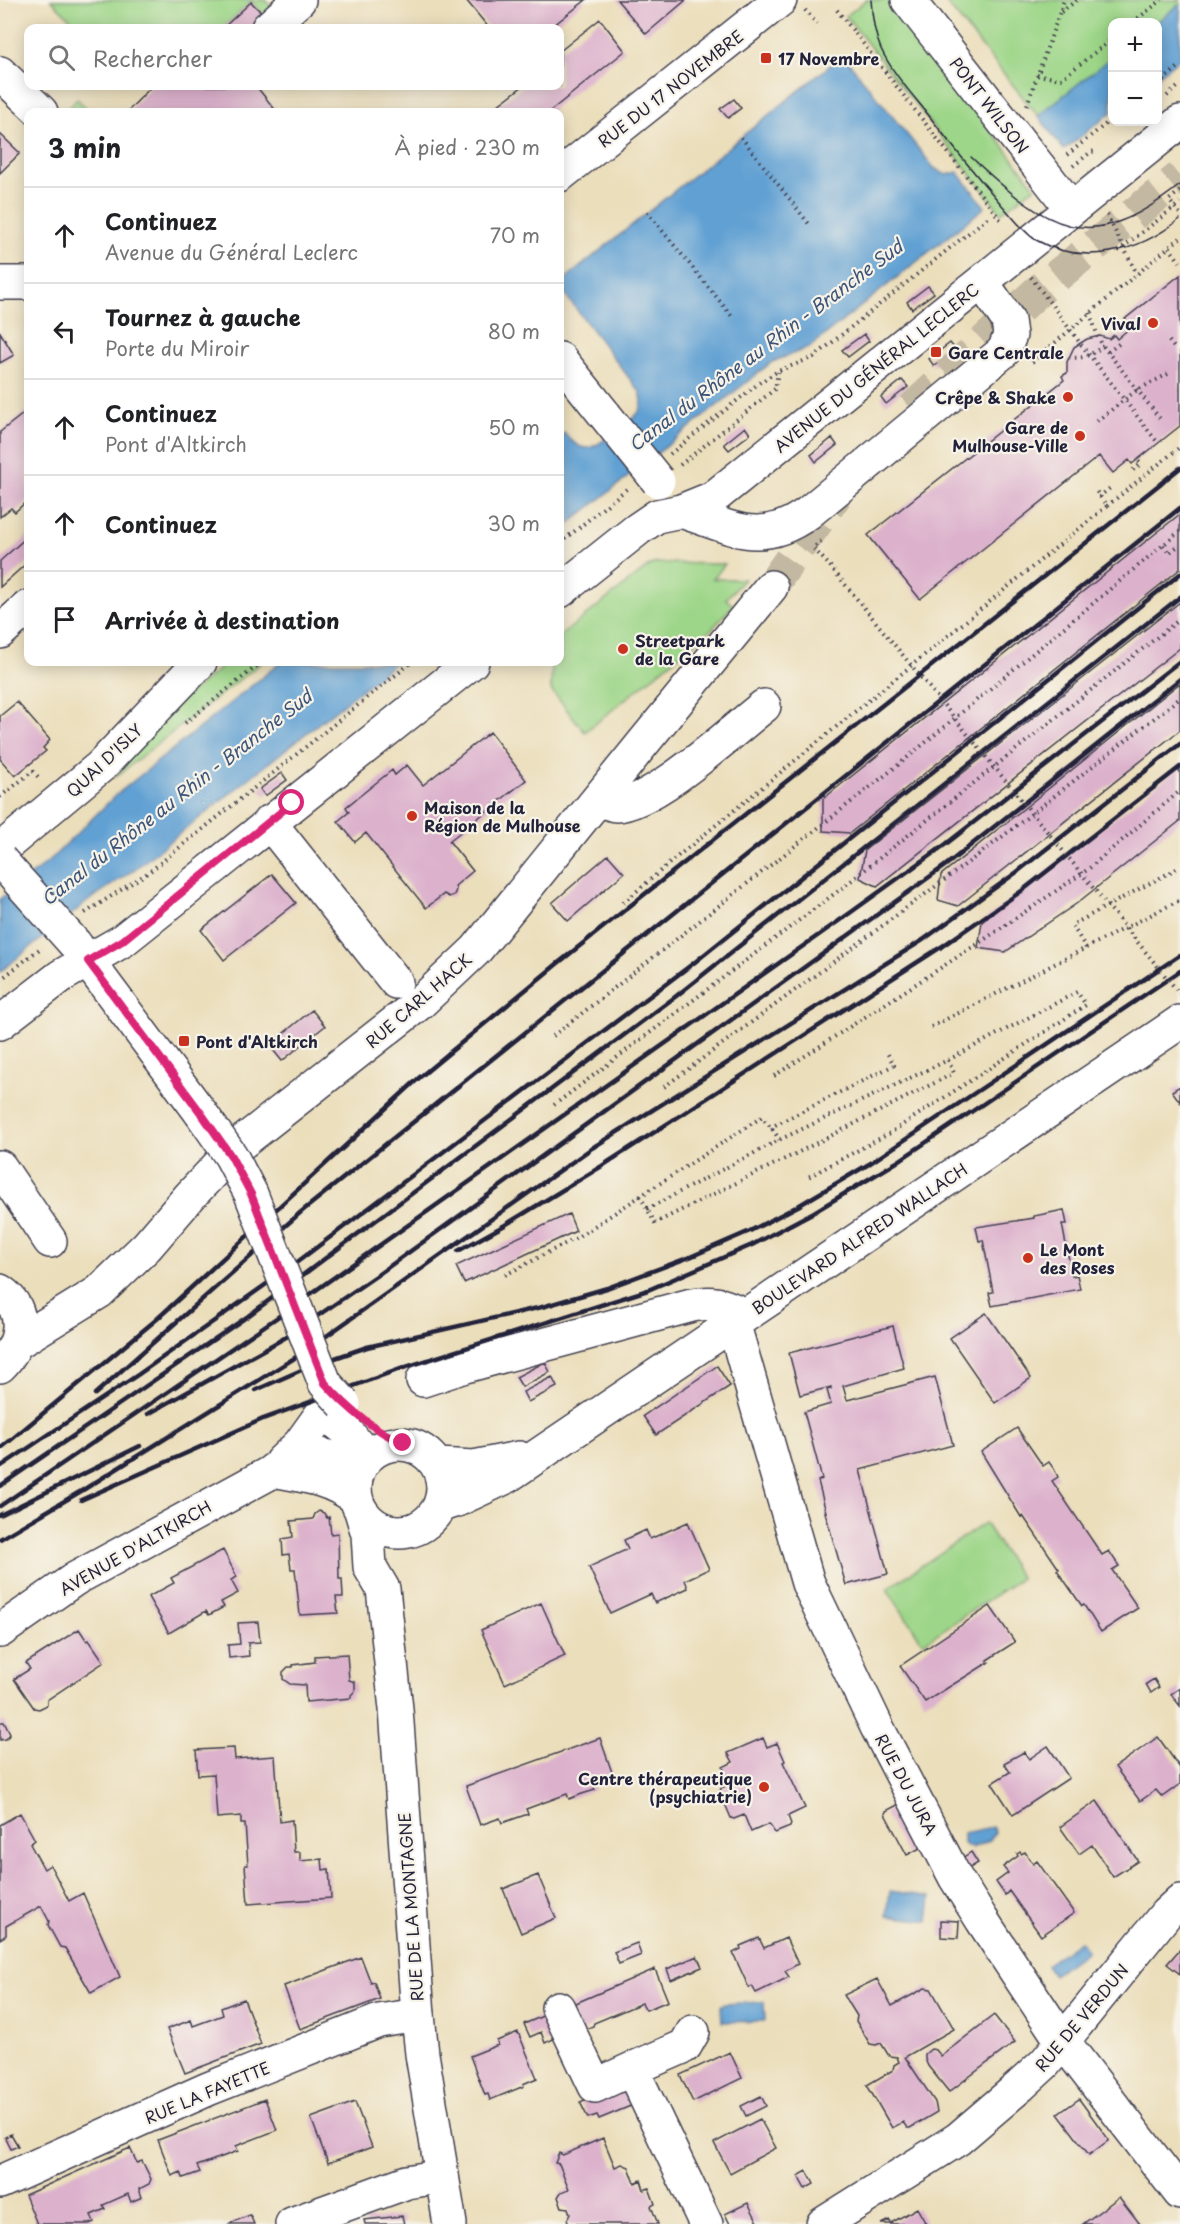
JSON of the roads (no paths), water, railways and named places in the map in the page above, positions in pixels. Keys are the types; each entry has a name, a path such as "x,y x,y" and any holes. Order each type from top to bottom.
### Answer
{"street":[{"path":"273,24 300,0"},
{"name":"RUE DU 17 NOVEMBRE","path":"564,173 780,0"},
{"name":"PONT WILSON","path":"908,0 1088,210"},
{"path":"0,73 37,108"},
{"name":"AVENUE DU GÉNÉRAL LECLERC","path":"564,588 657,516 681,511 713,498 982,282 1088,210 1180,122"},
{"path":"564,365 604,415 657,474 681,511 755,534 772,532 792,525 808,513 1004,351 1010,335 1008,320 982,282"},
{"path":"0,283 24,283"},
{"name":"RUE CARL HACK","path":"9,1354 67,1311 99,1292 121,1272 235,1148 451,976 476,950 771,587"},
{"path":"0,632 24,611"},
{"name":"QUAI D'ISLY","path":"0,850 53,794 101,766 196,666"},
{"path":"72,942 122,941 467,666"},
{"path":"600,798 611,805 618,805 653,793 764,706"},
{"path":"269,822 396,982"},
{"path":"0,860 72,942 231,1156 251,1194 331,1400 345,1429 370,1522 382,1529 395,1532 410,1531 422,1526 433,1517 441,1505 443,1485 438,1465 428,1454 381,1433 331,1400"},
{"path":"0,1023 61,976 72,942"},
{"name":"BOULEVARD ALFRED WALLACH","path":"441,1505 458,1500 506,1477 738,1320 1180,999"},
{"path":"0,1167 51,1241"},
{"path":"7,1299 67,1311"},
{"path":"7,1299 18,1318 20,1330 9,1354"},
{"path":"423,1380 475,1363 692,1305 711,1302 720,1304 738,1320"},
{"name":"RUE DU JURA","path":"738,1320 737,1336 808,1583 877,1727 955,1877 982,1920 1063,2040 1180,2193"},
{"name":"AVENUE D'ALTKIRCH","path":"273,1470 300,1444 331,1400"},
{"path":"361,1483 376,1450 389,1444 403,1443"},
{"name":"AVENUE D'ALTKIRCH","path":"0,1630 75,1579 308,1452 347,1461 361,1483"},
{"name":"BOULEVARD ALFRED WALLACH","path":"438,1465 474,1467 538,1454"},
{"name":"RUE DE LA MONTAGNE","path":"361,1483 370,1567 383,1589 396,1709 422,2054 450,2224"},
{"name":"RUE DE LA MONTAGNE","path":"383,1589 400,1545 410,1531"},
{"name":"RUE DE VERDUN","path":"823,2224 958,2139 1045,2063 1166,1914 1180,1900"},
{"path":"558,2008 595,2086 685,2046 693,2032"},
{"name":"RUE LA FAYETTE","path":"0,2182 208,2089 378,2021 418,2015"},
{"path":"632,2069 706,2224"},
{"path":"292,2224 407,2182 442,2176"}],"water":[{"path":"1180,4 1180,58 1162,73 1162,72 1162,18"},
{"name":"Canal du Rhône au Rhin - Branche Sud","path":"843,55 934,168 946,175 958,172 985,207 810,347 772,362 564,528 564,433 580,446 592,447 631,420 640,410 642,401 640,392 564,293 564,280"},
{"path":"1108,60 1108,115 1064,150 1038,116"},
{"name":"Canal du Rhône au Rhin - Branche Sud","path":"276,666 391,666 135,869 87,902 0,972 0,899 49,861 116,795"},
{"path":"992,1827 995,1832 990,1840 972,1848 963,1844 963,1833"},
{"path":"890,1891 931,1897 928,1921 887,1916"},
{"path":"1080,1941 1087,1951 1053,1975 1046,1965"},
{"path":"764,2002 765,2021 722,2022 721,2006 723,2004"}],"tunnel":[{"path":"912,409 1038,291 1180,177"},
{"path":"771,587 836,495"}],"tram line":[{"path":"871,0 879,43 895,72 971,169 1031,237 1054,248 1073,253 1111,252 1147,240 1180,219"},
{"path":"971,157 1023,202 1047,217 1070,225 1094,227 1119,222 1148,208 1180,185"}],"railway":[{"path":"0,1449 157,1319 420,1077 557,964 1180,468"},
{"path":"95,1394 301,1212 1180,508"},
{"path":"0,1467 139,1374 292,1266 695,962 1180,574"},
{"path":"0,1486 248,1316 675,997 1180,597"},
{"path":"0,1506 285,1312 850,913 946,844 1180,661"},
{"path":"148,1414 288,1336 376,1276 946,865 1180,679"},
{"path":"0,1539 301,1354 592,1148 923,940 1017,872 1180,744"},
{"path":"458,1251 602,1166 941,947 1023,890 1180,767"},
{"path":"256,1390 306,1368 367,1347 542,1307 607,1288 690,1257 750,1231 869,1164 1180,955"},
{"path":"81,1500 263,1419 403,1368 648,1290 752,1245 814,1212 897,1162 1180,971"},
{"path":"0,1515 140,1446"}],"place":[{"name":"17 Novembre","path":"766,58"},
{"name":"Vival","path":"1153,323"},
{"name":"Gare Centrale","path":"936,352"},
{"name":"Crêpe & Shake","path":"1068,397"},
{"name":"Gare de Mulhouse-Ville","path":"1080,436"},
{"name":"Streetpark de la Gare","path":"623,649"},
{"name":"Maison de la Région de Mulhouse","path":"412,816"},
{"name":"Pont d'Altkirch","path":"184,1041"},
{"name":"Le Mont des Roses","path":"1028,1258"},
{"name":"Centre thérapeutique (psychiatrie)","path":"764,1787"}]}
